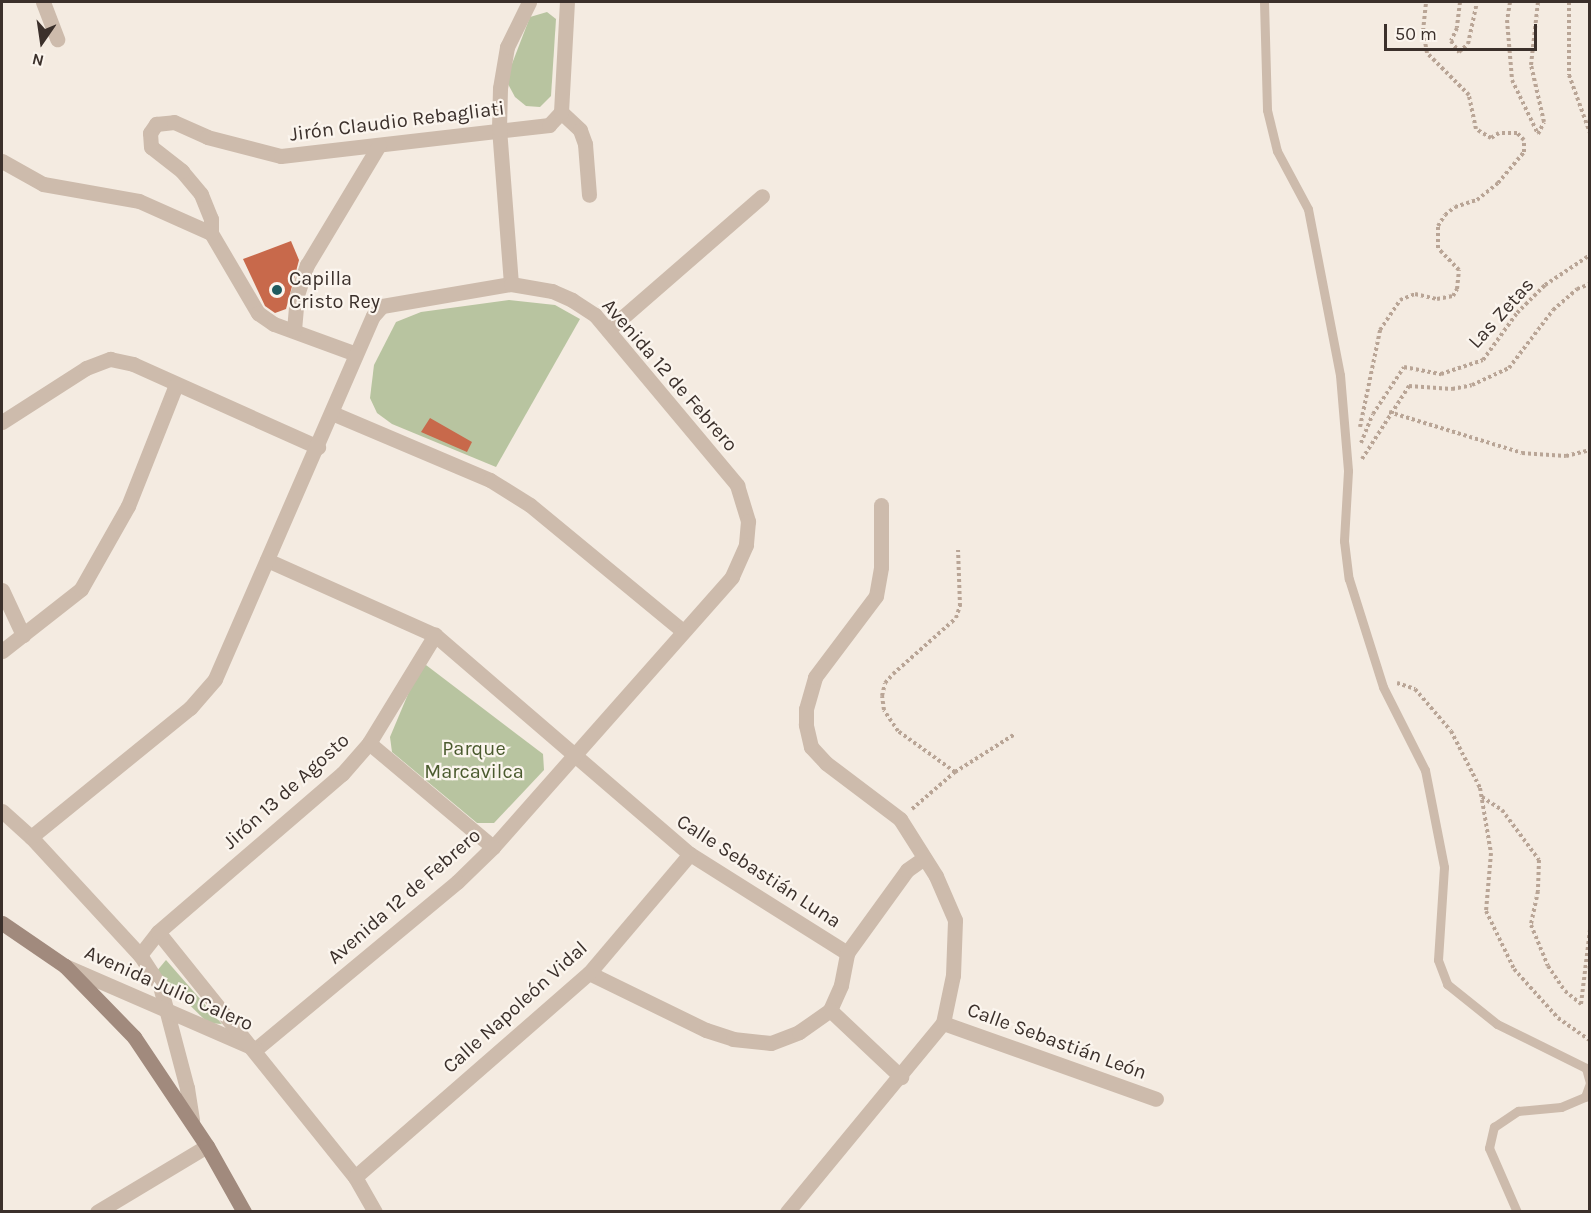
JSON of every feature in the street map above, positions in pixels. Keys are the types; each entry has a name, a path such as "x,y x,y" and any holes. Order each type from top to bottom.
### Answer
{"street":[{"path":"43,2 57,39"},
{"path":"512,284 499,129 502,65 529,2"},
{"path":"567,2 561,112 580,129 589,195"},
{"name":"Jirón Claudio Rebagliati","path":"211,233 211,219 201,194 183,171 151,147 152,127 168,120 207,137 280,156 549,125 561,112"},
{"path":"294,330 297,295 308,265 379,145"},
{"path":"2,161 43,184 139,201 211,233 258,313 273,324 356,354"},
{"path":"608,330 762,196"},
{"name":"Avenida 12 de Febrero","path":"31,837 190,708 215,679 318,447 356,354 382,306 512,284 552,291 573,300 608,330 737,485 745,503 746,544 732,577 493,847 457,882 256,1049"},
{"path":"2,422 87,368 110,359 133,364 318,447"},
{"path":"2,651 81,589 128,506 176,385"},
{"path":"332,413 447,460 520,498 683,631"},
{"path":"787,1212 901,1077 943,1023 953,975 955,920 924,858 900,819 826,763 811,747 806,725 806,709 816,677 876,596 881,567 881,505"},
{"name":"Calle Sebastián Luna","path":"267,560 435,635 690,854 847,953 841,985 830,1010"},
{"path":"2,590 23,635"},
{"name":"Jirón 13 de Agosto","path":"140,955 158,933 342,774 369,743 435,635"},
{"path":"369,743 493,847"},
{"path":"2,811 31,837 140,955 160,986 169,1013 192,1121"},
{"name":"Calle Napoleón Vidal","path":"355,1177 589,973 690,854"},
{"path":"847,953 907,870 924,858"},
{"name":"Avenida Julio Calero","path":"2,923 65,966 256,1049"},
{"path":"158,933 256,1049 355,1177 375,1212"},
{"name":"Avenida Julio Calero","path":"65,966 134,1037 192,1121 244,1212"},
{"path":"589,973 706,1030 733,1039 771,1043 799,1032 830,1010 901,1077"},
{"name":"Calle Sebastián León","path":"943,1023 1156,1098"},
{"path":"97,1212 207,1146"}],"lane":[{"path":"1264,2 1267,110 1277,151 1308,209 1340,375 1348,471 1344,541 1349,579 1380,677 1425,770 1444,867 1438,960 1447,984 1497,1024 1586,1068 1590,1083 1586,1097 1561,1107 1518,1111 1494,1127 1489,1149 1517,1212"}],"path":[{"path":"1348,471 1380,330 1400,300 1415,294 1437,299 1453,296 1460,274 1438,248 1438,226 1455,207 1477,200 1498,183 1524,152 1524,140 1517,133 1499,133 1491,138 1476,129 1469,95 1427,53 1423,32 1426,2"},
{"path":"1460,2 1457,28 1451,41 1459,52 1468,44 1477,2"},
{"path":"1510,2 1507,20 1512,80 1538,134 1544,123 1531,66 1538,2"},
{"path":"1569,2 1569,75 1590,134"},
{"path":"1590,49 1590,87"},
{"name":"Las Zetas","path":"1348,471 1373,414 1404,368 1441,374 1483,360 1517,313 1545,285 1590,255"},
{"path":"1348,471 1363,458 1389,412 1409,386 1452,389 1473,385 1509,368 1553,310 1577,289 1590,284"},
{"path":"1389,412 1522,453 1566,456 1590,450"},
{"path":"955,772 898,731 884,710 882,696 885,683 893,674 956,618 960,606 958,550"},
{"path":"1380,677 1415,689 1451,730 1482,797 1491,853 1486,911 1514,969 1558,1018 1590,1040"},
{"path":"900,819 955,772 1015,734"},
{"path":"1482,797 1502,810 1539,860 1538,891 1531,925 1548,966 1565,991 1581,1004 1590,930"},
{"path":"1590,1155 1590,1199"}],"green space":[{"path":"547,12 556,19 551,96 540,107 526,106 515,97 508,84 510,69 530,17"},
{"path":"509,300 555,305 580,319 496,467 392,424 377,413 370,398 374,365 396,322 421,312"},
{"name":"Parque Marcavilca","path":"426,665 543,754 544,770 494,823 477,823 392,752 390,737 419,668"},
{"path":"166,960 222,1024 208,1023 156,972"}],"building":[{"name":"Capilla Cristo Rey","path":"291,241 299,260 286,309 275,313 265,306 243,259"},
{"path":"430,418 472,442 467,452 421,432"}],"place":[{"name":"Capilla Cristo Rey","path":"277,290"}]}
